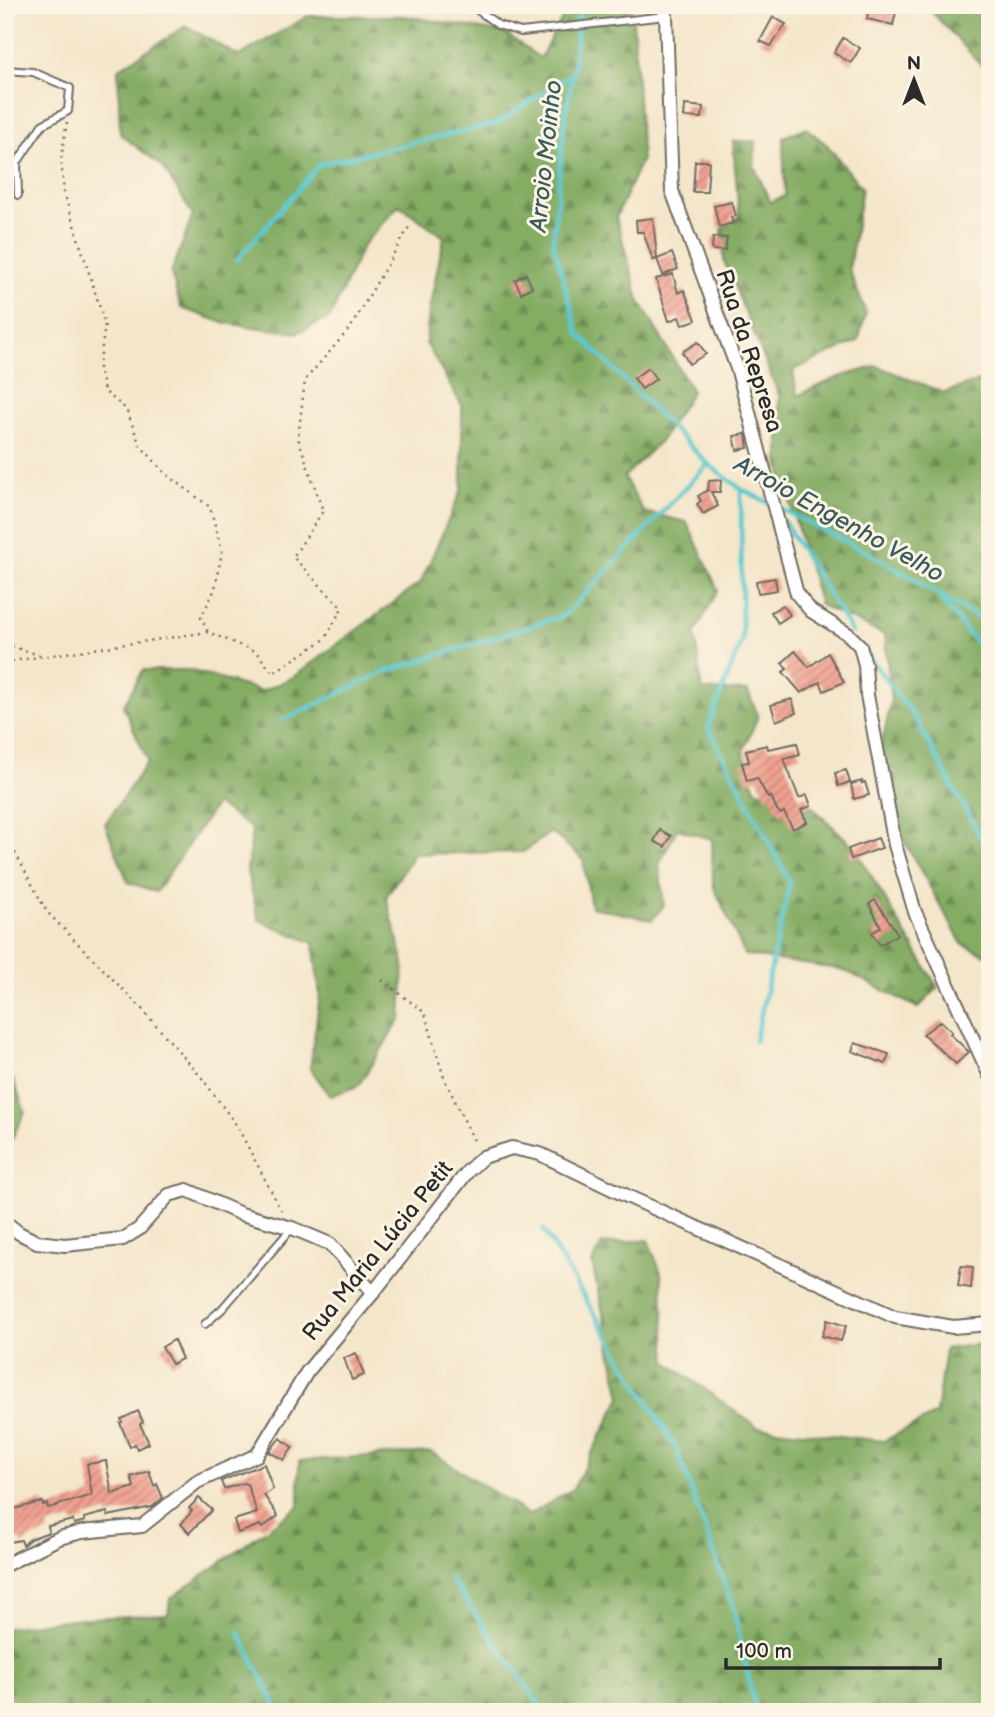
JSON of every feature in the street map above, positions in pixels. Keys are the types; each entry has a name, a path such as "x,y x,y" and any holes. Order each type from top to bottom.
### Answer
{"street":[{"name":"Rua da Represa","path":"665,10 673,191 738,371 797,594 811,611 849,634 860,646 895,845 915,912 990,1076"},
{"name":"Rua Maria Lúcia Petit","path":"5,1565 59,1538 82,1532 142,1526 197,1482 257,1455 307,1372 373,1293 468,1171 482,1157 512,1149 540,1154 895,1317 953,1327 990,1324"},
{"path":"5,1223 37,1242 65,1245 123,1239 139,1229 169,1195 187,1190 241,1214 292,1228 330,1244 373,1293"}],"lane":[{"path":"471,5 498,25 520,32 665,10"},
{"path":"5,71 33,72 70,88 68,111 42,125 17,163 18,195"},
{"path":"205,1324 222,1309 292,1228"}],"path":[{"path":"68,111 61,159 64,193 105,324 100,368 104,391 126,409 140,445 165,474 210,507 222,551 215,589 201,618 208,632"},
{"path":"5,663 208,632 256,652 274,673 325,639 342,608 293,557 323,511 298,438 305,380 351,327 409,227"},
{"path":"5,645 46,657"},
{"path":"5,834 47,912 142,1009 202,1078 230,1116 292,1228"},
{"path":"382,980 425,1013 444,1078 482,1157"}],"green space":[{"path":"570,5 632,5 642,159 616,217 639,300 692,391 662,439 624,477 644,512 687,522 718,590 695,633 702,690 748,691 758,716 743,751 755,789 809,804 854,847 938,988 918,1008 844,970 745,955 713,885 712,839 677,829 659,864 664,905 652,920 591,907 583,859 551,832 523,852 414,854 386,897 404,963 401,1018 358,1086 330,1096 310,1068 320,995 313,943 259,920 247,872 252,829 216,804 156,892 128,882 105,824 148,761 123,706 143,670 189,670 262,691 292,678 421,582 462,489 462,406 426,343 429,310 444,237 399,205 363,245 330,318 297,333 224,323 181,308 171,273 193,215 163,167 120,134 118,69 186,26 239,56 308,16 404,16 505,33 540,58"},
{"path":"925,5 990,5 990,74 927,7"},
{"path":"806,128 827,145 862,188 849,269 866,313 858,341 793,370 797,396 839,377 877,366 944,393 990,377 990,957 962,944 898,830 879,757 891,702 885,635 820,605 779,465 779,395 724,261 722,229 739,217 733,141 756,141 754,166 770,202 785,196 783,137"},
{"path":"5,1074 12,1077 25,1112 5,1153"},
{"path":"648,1240 661,1273 667,1362 757,1427 884,1441 936,1414 945,1349 990,1343 990,1712 5,1712 5,1628 72,1619 168,1614 170,1599 299,1506 299,1461 431,1452 529,1515 573,1489 621,1397 592,1263 602,1244"}],"building":[{"path":"877,7 896,12 893,25 867,19 869,8 877,10"},
{"path":"773,17 786,24 771,46 760,41"},
{"path":"843,38 860,48 851,63 834,53"},
{"path":"685,105 703,107 702,118 684,117"},
{"path":"695,161 709,161 707,192 693,192"},
{"path":"732,202 736,216 731,217 733,223 719,227 714,206"},
{"path":"653,218 657,259 653,260 643,232 637,232 636,220"},
{"path":"713,237 727,238 725,251 712,250"},
{"path":"672,253 678,269 663,275 657,259"},
{"path":"526,274 532,287 521,293 515,280"},
{"path":"673,274 678,293 684,290 696,320 682,325 679,317 669,321 656,279"},
{"path":"698,342 706,354 689,364 682,352"},
{"path":"648,368 656,379 642,389 634,378"},
{"path":"746,434 748,448 737,450 734,436"},
{"path":"721,480 720,492 711,492 718,506 703,514 697,504 701,501 698,496 708,490 709,481"},
{"path":"775,578 777,590 758,593 756,581"},
{"path":"783,605 790,615 778,623 771,612"},
{"path":"795,651 809,667 828,653 844,682 824,691 820,682 801,693 783,672 787,669 782,663"},
{"path":"792,699 796,713 776,721 771,705"},
{"path":"797,743 800,755 784,759 799,798 807,795 811,806 801,810 807,822 793,829 784,812 781,814 777,810 771,796 768,798 757,778 747,781 742,763 749,762 746,750"},
{"path":"846,770 850,782 838,786 835,773"},
{"path":"865,782 869,795 854,799 851,784"},
{"path":"660,830 671,836 665,847 654,841"},
{"path":"878,838 882,848 851,859 848,849"},
{"path":"875,900 898,934 880,945 872,933 881,927 869,904"},
{"path":"941,1021 969,1052 956,1064 923,1034"},
{"path":"855,1043 889,1054 885,1064 852,1051"},
{"path":"961,1266 973,1267 971,1288 958,1286"},
{"path":"827,1320 846,1326 841,1341 822,1336"},
{"path":"174,1340 182,1359 172,1364 162,1347"},
{"path":"356,1353 364,1375 352,1380 344,1358"},
{"path":"138,1411 143,1422 140,1424 149,1443 137,1449 135,1444 130,1447 120,1423 121,1419"},
{"path":"280,1438 293,1447 284,1460 269,1452"},
{"path":"106,1461 112,1494 134,1487 131,1477 149,1471 154,1486 157,1484 163,1498 152,1507 108,1516 107,1512 84,1518 85,1521 74,1524 73,1520 48,1526 49,1532 30,1539 23,1545 21,1540 5,1543 5,1511 42,1502 43,1505 47,1504 48,1508 92,1495 87,1464"},
{"path":"264,1464 273,1489 264,1495 278,1516 262,1528 260,1525 238,1533 234,1520 257,1513 247,1484 224,1489 221,1481"},
{"path":"199,1498 212,1510 189,1533 181,1524 192,1511 189,1508"}],"waterway":[{"name":"Arroio Moinho","path":"580,5 565,117 553,242 578,333 708,464 741,489 769,503"},
{"path":"237,260 320,164 496,124 573,73"},
{"path":"283,720 385,672 565,615 708,464"},
{"path":"741,489 742,640 708,727 790,882 755,1041"},
{"name":"Arroio Engenho Velho","path":"777,507 878,558 990,625"},
{"path":"783,520 852,632"},
{"path":"940,598 990,660"},
{"path":"866,653 914,716 987,849 990,850"},
{"path":"543,1229 676,1448 733,1606 756,1712"},
{"path":"450,1578 545,1712"},
{"path":"239,1632 279,1712"}]}
